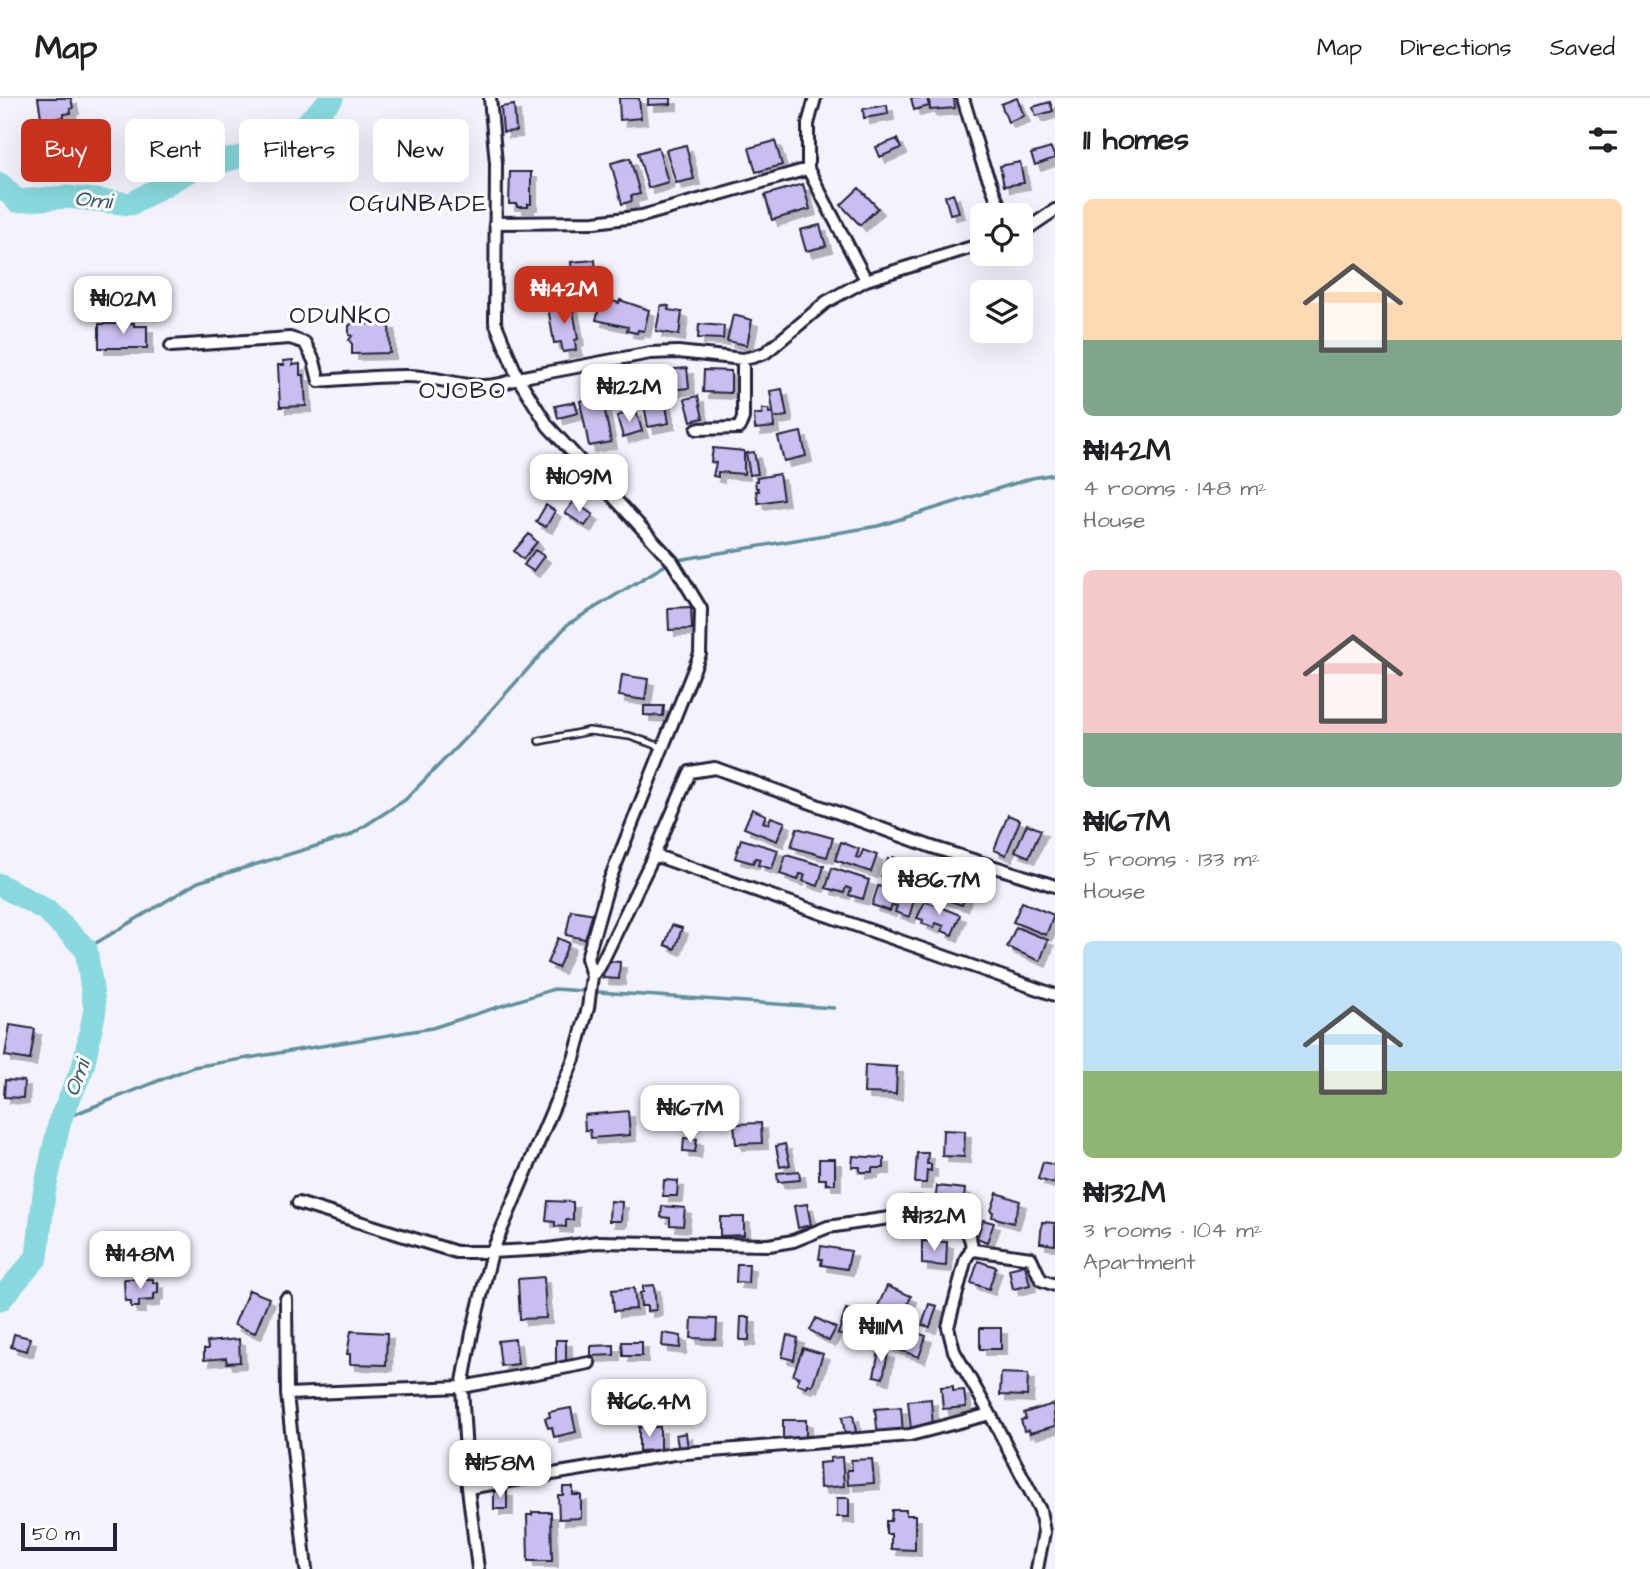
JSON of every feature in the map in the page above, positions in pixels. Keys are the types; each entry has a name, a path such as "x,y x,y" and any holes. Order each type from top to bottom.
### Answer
{"street":[{"path":"478,1569 468,1488 462,1387 472,1333 492,1252 574,1059 591,988 592,976 587,958 589,946 610,879 700,654 701,608 672,561 548,426 518,378 495,322 496,163 490,98"},
{"path":"815,98 808,124 808,169 866,280"},
{"path":"963,98 982,162 998,203"},
{"path":"495,223 595,222 642,216 808,169"},
{"path":"1033,225 1055,210"},
{"path":"170,346 290,338 305,343 314,360 319,381 407,376 432,377 480,387 500,387 518,378 650,353 678,352 743,359 765,353 826,302 866,280 970,248"},
{"path":"697,429 739,428 743,418 743,359"},
{"path":"592,976 600,966 654,855 690,772 715,768 932,848 1055,886"},
{"path":"654,855 1055,995"},
{"path":"298,1203 456,1252 548,1249 597,1242 769,1245 793,1241 828,1227 889,1218 961,1222 972,1243 972,1251 966,1258 948,1327 954,1351 990,1414 1050,1532 1037,1569"},
{"path":"972,1251 1031,1258 1041,1280 1055,1285"},
{"path":"286,1299 287,1394 306,1569"},
{"path":"287,1394 462,1387 589,1363"},
{"path":"468,1488 674,1454 909,1435 990,1414"}],"lane":[{"path":"539,741 589,731 629,736 663,747"}],"building":[{"path":"38,98 71,98 71,113 51,119 41,117"},
{"path":"619,98 639,98 641,118 620,120"},
{"path":"648,98 671,98 671,104 648,105"},
{"path":"911,98 927,98 929,106 914,110"},
{"path":"929,98 954,98 955,108 930,110"},
{"path":"1017,98 1024,116 1008,122 1001,104"},
{"path":"1050,102 1053,111 1036,116 1033,107"},
{"path":"514,105 516,131 503,132 501,107"},
{"path":"887,105 888,114 864,118 863,109"},
{"path":"897,139 901,148 880,157 876,147"},
{"path":"775,141 782,165 756,172 749,148"},
{"path":"686,145 694,179 676,183 666,150"},
{"path":"658,147 668,182 648,188 638,153"},
{"path":"1051,148 1055,158 1035,165 1031,154"},
{"path":"630,158 640,194 631,196 632,201 622,204 611,163"},
{"path":"1020,162 1024,183 1004,186 1000,166"},
{"path":"510,172 531,172 531,204 528,204 528,207 509,204"},
{"path":"803,184 810,209 772,220 765,195"},
{"path":"859,188 878,208 860,225 841,205"},
{"path":"953,193 959,212 950,214 945,196"},
{"path":"820,225 826,246 806,251 800,230"},
{"path":"595,260 597,285 573,287 571,262"},
{"path":"602,298 619,303 620,300 649,310 644,331 627,331 628,327 596,320"},
{"path":"572,303 578,339 575,340 576,350 563,352 561,342 554,343 548,307"},
{"path":"661,305 669,306 668,310 682,312 679,335 656,331"},
{"path":"733,315 752,320 747,345 727,341"},
{"path":"99,324 147,326 147,348 99,348"},
{"path":"351,324 389,324 390,353 352,354 349,340 352,336 349,335"},
{"path":"699,324 724,326 723,339 698,338"},
{"path":"293,360 293,365 300,364 300,375 304,375 306,406 280,407 278,365 284,365 283,361"},
{"path":"687,368 689,388 667,390 665,370"},
{"path":"704,370 731,371 731,393 703,392"},
{"path":"660,372 669,423 648,427 639,376"},
{"path":"782,389 787,416 774,418 770,391"},
{"path":"602,396 611,442 589,446 580,401"},
{"path":"698,396 703,418 691,421 685,399"},
{"path":"575,402 578,413 558,418 555,406"},
{"path":"762,409 773,412 774,427 755,429 754,414 762,414"},
{"path":"636,410 642,431 623,437 617,416"},
{"path":"801,432 806,456 784,461 778,437"},
{"path":"713,448 744,451 744,474 718,472 718,477 713,476 716,463 711,462"},
{"path":"754,452 758,474 750,475 746,453"},
{"path":"779,474 783,499 758,503 756,491 759,491 755,481 757,478"},
{"path":"574,501 593,515 585,526 565,513"},
{"path":"546,505 555,511 546,527 536,522"},
{"path":"529,534 537,542 523,559 514,551"},
{"path":"535,550 544,556 533,571 524,565"},
{"path":"691,607 692,629 669,630 668,608"},
{"path":"622,675 648,679 645,700 619,696"},
{"path":"644,706 664,706 663,716 644,715"},
{"path":"752,809 766,815 763,822 768,824 771,817 785,822 777,841 744,828"},
{"path":"1008,815 1020,820 1006,855 994,850"},
{"path":"1027,824 1041,830 1029,857 1015,851"},
{"path":"797,828 833,838 827,857 791,847"},
{"path":"741,839 778,850 772,869 758,865 760,859 755,858 753,863 735,858"},
{"path":"841,842 859,849 856,857 860,858 863,850 877,855 871,872 835,860"},
{"path":"786,855 824,866 818,886 803,881 805,875 800,874 798,880 780,874"},
{"path":"893,857 901,860 899,864 904,866 901,872 906,874 914,863 921,866 919,872 924,874 917,891 881,876 888,859 892,861"},
{"path":"832,868 869,880 863,899 849,895 851,889 846,887 844,893 826,888"},
{"path":"936,870 970,881 962,905 928,894"},
{"path":"878,886 915,897 909,917 895,912 897,906 892,905 890,911 872,905"},
{"path":"925,901 960,915 952,935 942,931 944,926 936,923 934,928 917,918"},
{"path":"1022,902 1054,915 1046,935 1013,922"},
{"path":"571,910 595,914 590,940 566,935"},
{"path":"672,925 682,928 675,949 665,945"},
{"path":"1016,927 1048,940 1040,961 1007,947"},
{"path":"558,938 569,943 558,968 547,963"},
{"path":"605,961 620,962 619,979 603,978"},
{"path":"10,1025 35,1029 30,1060 5,1056"},
{"path":"865,1065 897,1067 896,1094 864,1093"},
{"path":"5,1080 24,1081 23,1098 4,1097"},
{"path":"628,1111 630,1135 591,1138 590,1130 585,1130 584,1115"},
{"path":"761,1123 762,1143 736,1144 734,1124"},
{"path":"943,1130 965,1131 964,1157 942,1156"},
{"path":"684,1138 697,1139 695,1152 683,1151"},
{"path":"785,1144 790,1165 780,1167 776,1146"},
{"path":"917,1153 928,1153 927,1164 931,1164 931,1171 927,1170 926,1183 915,1183"},
{"path":"853,1156 884,1158 884,1168 860,1172 860,1167 852,1167"},
{"path":"819,1159 835,1159 835,1184 826,1184 826,1179 819,1179"},
{"path":"1043,1162 1055,1165 1055,1184 1038,1179"},
{"path":"799,1171 800,1180 778,1182 777,1173"},
{"path":"664,1180 678,1181 677,1196 663,1196"},
{"path":"937,1186 965,1189 963,1208 958,1208 957,1215 934,1213"},
{"path":"997,1193 1020,1201 1013,1223 992,1217 991,1211"},
{"path":"910,1196 921,1196 921,1212 911,1212"},
{"path":"548,1201 573,1202 573,1220 566,1220 566,1227 555,1226 555,1222 546,1221"},
{"path":"610,1201 622,1202 621,1221 609,1221"},
{"path":"807,1204 811,1225 798,1228 794,1206"},
{"path":"662,1206 685,1208 683,1226 670,1225 670,1218 661,1217"},
{"path":"720,1217 744,1217 744,1235 720,1236"},
{"path":"983,1220 994,1223 987,1242 977,1238"},
{"path":"1042,1222 1055,1223 1055,1245 1040,1243"},
{"path":"922,1241 947,1242 946,1266 922,1264"},
{"path":"821,1246 851,1251 847,1269 821,1265"},
{"path":"978,1261 996,1267 989,1289 971,1283"},
{"path":"737,1264 749,1264 748,1283 736,1282"},
{"path":"1025,1265 1030,1285 1013,1289 1009,1269"},
{"path":"544,1277 546,1318 520,1319 518,1279"},
{"path":"124,1279 153,1279 153,1283 158,1282 158,1293 154,1294 154,1300 139,1301 139,1307 131,1307 131,1301 125,1301"},
{"path":"654,1285 656,1310 647,1311 647,1306 641,1306 640,1293 643,1292 643,1286"},
{"path":"887,1286 911,1296 902,1319 877,1308"},
{"path":"634,1288 636,1309 614,1311 612,1290"},
{"path":"249,1290 269,1298 255,1333 234,1325"},
{"path":"929,1304 937,1306 930,1327 922,1325"},
{"path":"846,1309 867,1315 860,1340 838,1334"},
{"path":"741,1317 750,1317 749,1340 740,1340"},
{"path":"692,1318 717,1319 716,1339 691,1338"},
{"path":"816,1318 836,1328 829,1341 810,1330"},
{"path":"895,1325 926,1336 919,1357 888,1346"},
{"path":"980,1328 1001,1328 1001,1349 980,1349"},
{"path":"351,1331 387,1333 386,1365 350,1364 350,1354 347,1354"},
{"path":"663,1333 681,1336 680,1348 662,1346"},
{"path":"14,1334 30,1338 27,1351 11,1347"},
{"path":"787,1335 798,1338 794,1360 782,1357"},
{"path":"239,1339 240,1362 227,1363 226,1358 204,1360 204,1349 208,1349 207,1342"},
{"path":"515,1339 518,1364 501,1366 498,1341"},
{"path":"556,1340 566,1340 566,1362 556,1362"},
{"path":"622,1342 642,1342 642,1356 623,1356"},
{"path":"614,1345 614,1355 591,1356 591,1346"},
{"path":"803,1348 823,1354 812,1386 808,1384 807,1387 797,1384 799,1377 793,1375"},
{"path":"879,1351 888,1353 883,1378 874,1376"},
{"path":"1001,1373 1028,1374 1027,1396 1000,1395"},
{"path":"953,1386 953,1391 964,1390 966,1407 943,1409 941,1387"},
{"path":"931,1399 933,1428 911,1430 908,1401"},
{"path":"1053,1404 1055,1426 1030,1433 1029,1430 1024,1431 1021,1420 1026,1419 1024,1413"},
{"path":"901,1407 903,1434 878,1437 875,1409"},
{"path":"571,1408 576,1432 554,1437 552,1427 548,1428 545,1418 550,1417 549,1412"},
{"path":"853,1415 857,1438 846,1440 842,1417"},
{"path":"783,1420 806,1420 806,1439 783,1439"},
{"path":"639,1427 660,1427 660,1450 639,1451"},
{"path":"686,1433 688,1449 679,1451 676,1435"},
{"path":"842,1457 844,1486 820,1488 819,1463"},
{"path":"872,1459 874,1483 848,1485 847,1470 852,1470 851,1460"},
{"path":"563,1487 573,1487 573,1495 581,1495 581,1518 559,1519 558,1495 563,1495"},
{"path":"494,1491 507,1491 507,1509 494,1509"},
{"path":"837,1498 849,1498 849,1517 837,1517"},
{"path":"892,1510 906,1510 906,1515 915,1515 915,1550 891,1549 891,1534 886,1534 886,1521 891,1521"},
{"path":"532,1512 551,1512 552,1561 528,1561 527,1515 532,1515"}],"waterway":[{"name":"Omi","path":"0,184 17,201 67,197 131,204 191,170 251,154 306,124 332,98"},
{"path":"86,949 198,882 349,836 405,800 476,727 568,624 672,561 878,526 1032,478 1055,474"},
{"name":"Omi","path":"0,885 46,910 86,949 95,1010 83,1067 60,1120 44,1193 37,1257 0,1300"},
{"path":"60,1120 193,1067 432,1028 554,989 834,1008"}],"district":[{"name":"OGUNBADE","path":"419,204"},
{"name":"ODUNKO","path":"341,316"},
{"name":"OJOBO","path":"463,391"}]}
